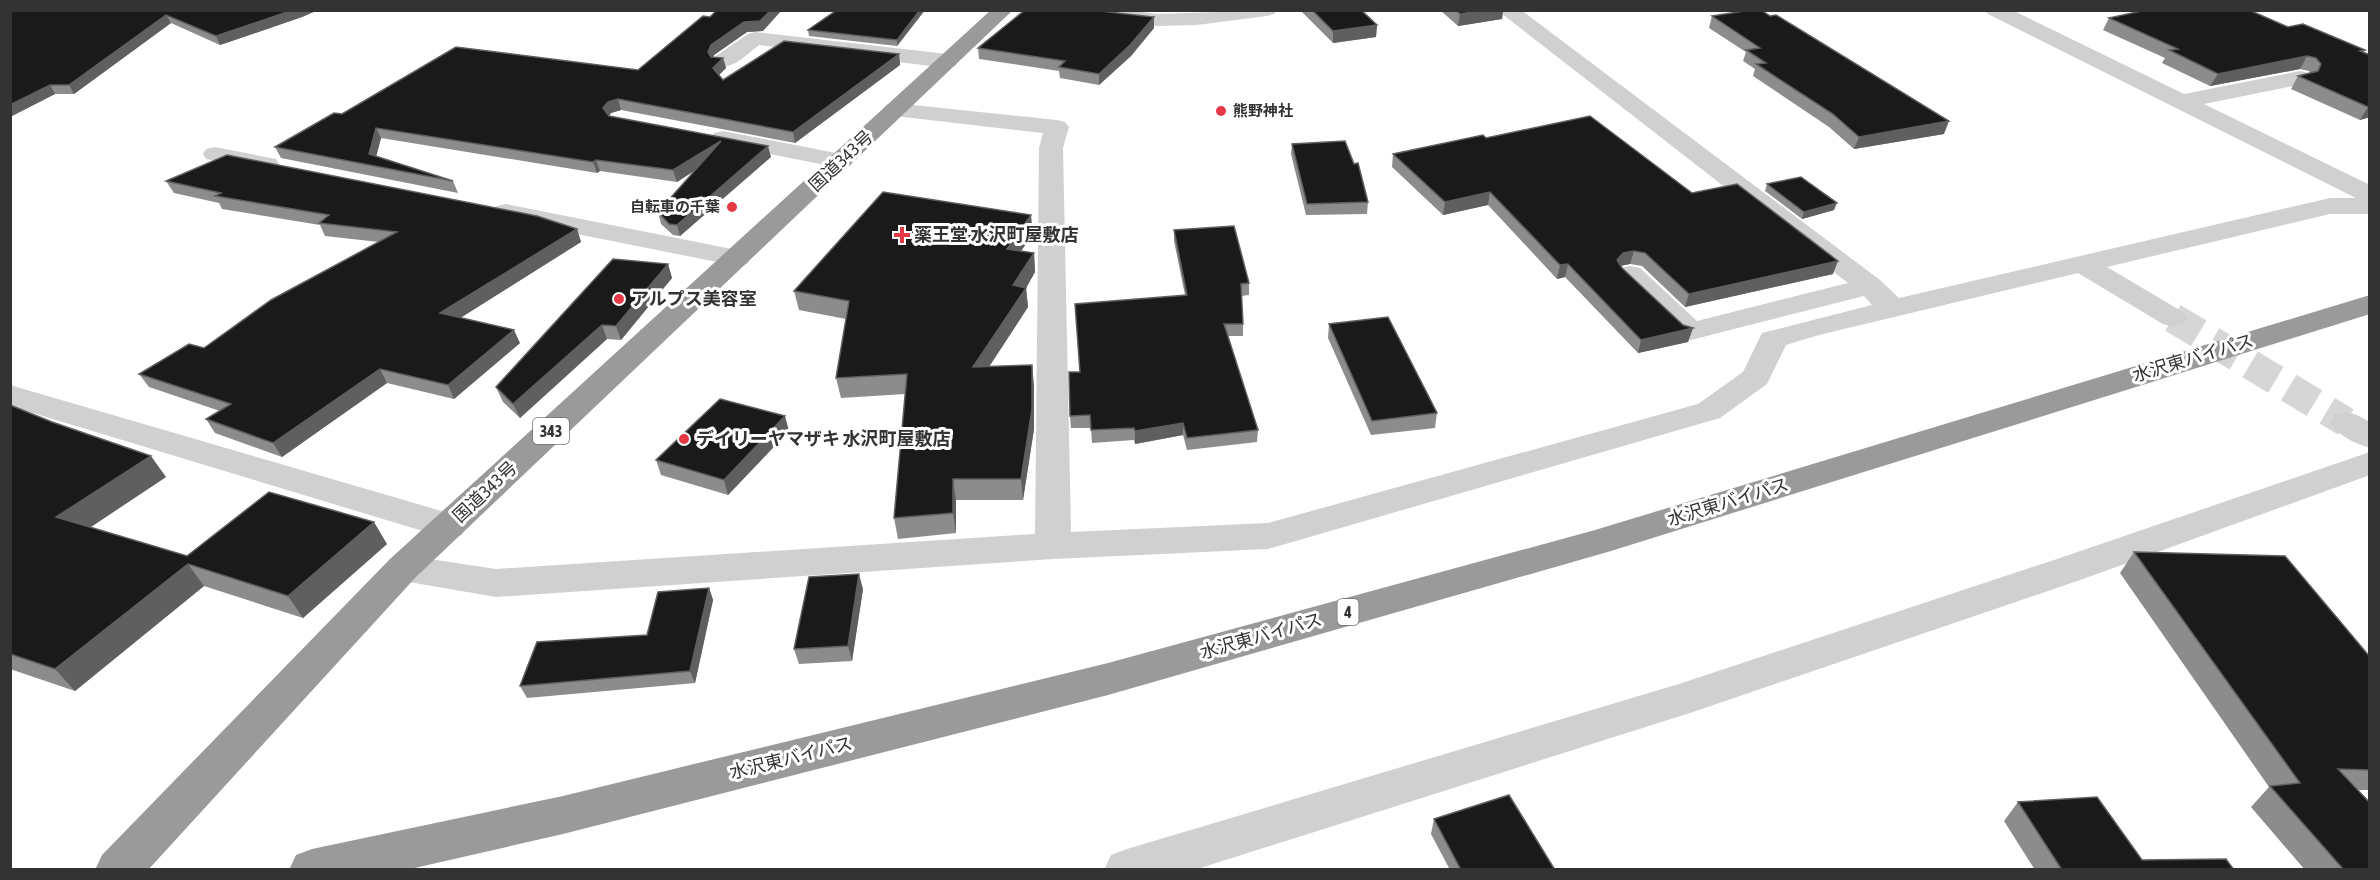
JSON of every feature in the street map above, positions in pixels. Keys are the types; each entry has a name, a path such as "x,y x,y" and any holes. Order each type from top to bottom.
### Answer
{"highway":[{"name":"国道343号","path":"118,870 403,568 1003,10"},
{"name":"水沢東バイパス","path":"312,870 563,815 1108,678 1598,542 2370,304"}],"street":[{"path":"1068,10 1157,20 1197,19 1268,10"},
{"path":"1507,10 1870,286 1893,309"},
{"path":"1995,10 2370,195"},
{"path":"723,61 755,38 947,61"},
{"path":"2181,102 2300,78"},
{"path":"894,110 1057,127 1051,148 1053,546"},
{"path":"702,134 841,161"},
{"path":"215,154 296,170"},
{"path":"403,568 496,583 1053,546 1268,536 1709,411 1756,377 1773,339 2330,206 2370,206"},
{"path":"482,207 737,258"},
{"path":"2082,264 2173,318"},
{"path":"1630,274 1691,331 1870,286"},
{"path":"10,395 449,526"},
{"path":"1127,870 1679,700 2070,568 2370,463"}],"building":[{"path":"10,10 293,10 216,36 166,15 69,85 50,85 10,105"},
{"path":"717,10 771,10 760,21 744,22 711,45 708,52 711,57 723,58 713,68 723,80 784,41 899,54 793,132 618,99 608,102 603,108 609,116 768,146 677,225 669,224 658,212 721,141 673,170 596,160 593,162 376,128 369,154 453,181 275,147 334,113 342,114 456,47 638,70 703,16 710,17"},
{"path":"837,10 920,10 897,40 808,30"},
{"path":"1025,10 1091,10 1154,17 1130,45 1099,74 1059,67 1065,61 978,48"},
{"path":"1312,10 1361,10 1377,25 1333,31"},
{"path":"1456,10 1485,10 1460,14"},
{"path":"1761,10 1770,16 1776,15 1949,121 1859,137 1833,114 1756,64 1766,63 1746,50 1760,48 1712,16"},
{"path":"2146,10 2249,10 2288,27 2303,24 2365,50 2360,51 2370,55 2370,106 2298,76 2318,71 2321,64 2316,58 2307,56 2218,74 2169,50 2178,49 2109,18"},
{"path":"1590,116 1692,193 1737,184 1838,261 1689,294 1645,253 1634,251 1623,253 1617,260 1622,268 1683,325 1693,328 1641,340 1568,264 1560,265 1490,192 1445,202 1393,154 1483,135 1486,138"},
{"path":"1345,141 1354,164 1358,163 1368,202 1307,204 1292,144"},
{"path":"227,155 537,216 577,229 440,313 514,330 448,385 380,369 273,443 206,419 231,404 139,374 189,344 204,348 271,300 397,232 319,223 329,215 215,196 221,193 166,181"},
{"path":"1801,177 1837,203 1804,212 1767,184"},
{"path":"883,192 1031,215 1007,249 1034,253 1013,285 1026,288 973,367 1032,365 1032,409 1021,479 953,479 953,513 894,518 907,374 836,378 849,301 794,291"},
{"path":"1234,226 1249,283 1241,284 1243,324 1224,324 1258,430 1187,438 1183,423 1135,431 1134,428 1091,430 1090,415 1070,416 1069,372 1080,372 1075,304 1187,295 1174,230"},
{"path":"613,259 668,264 616,326 602,325 513,404 496,387"},
{"path":"1388,317 1437,413 1372,421 1329,324"},
{"path":"720,399 785,416 724,480 656,460"},
{"path":"10,405 151,456 56,517 187,556 269,492 374,522 288,596 188,564 55,669 10,654"},
{"path":"2134,552 2285,556 2370,657 2370,770 2338,769 2370,803 2370,870 2344,870 2270,786 2300,783"},
{"path":"859,574 848,646 794,649 809,577"},
{"path":"709,588 690,671 520,686 537,642 647,635 658,592"},
{"path":"1509,795 1555,870 1461,870 1434,819"},
{"path":"2097,797 2142,860 2226,859 2234,870 2062,870 2018,802"}],"tunnel":[{"path":"2173,318 2346,422"}],"place":[{"name":"熊野神社","path":"1221,111"},
{"name":"自転車の千葉","path":"732,207"},
{"name":"薬王堂 水沢町屋敷店","path":"902,235"},
{"name":"アルプス美容室","path":"619,299"},
{"name":"デイリーヤマザキ 水沢町屋敷店","path":"684,439"}]}
